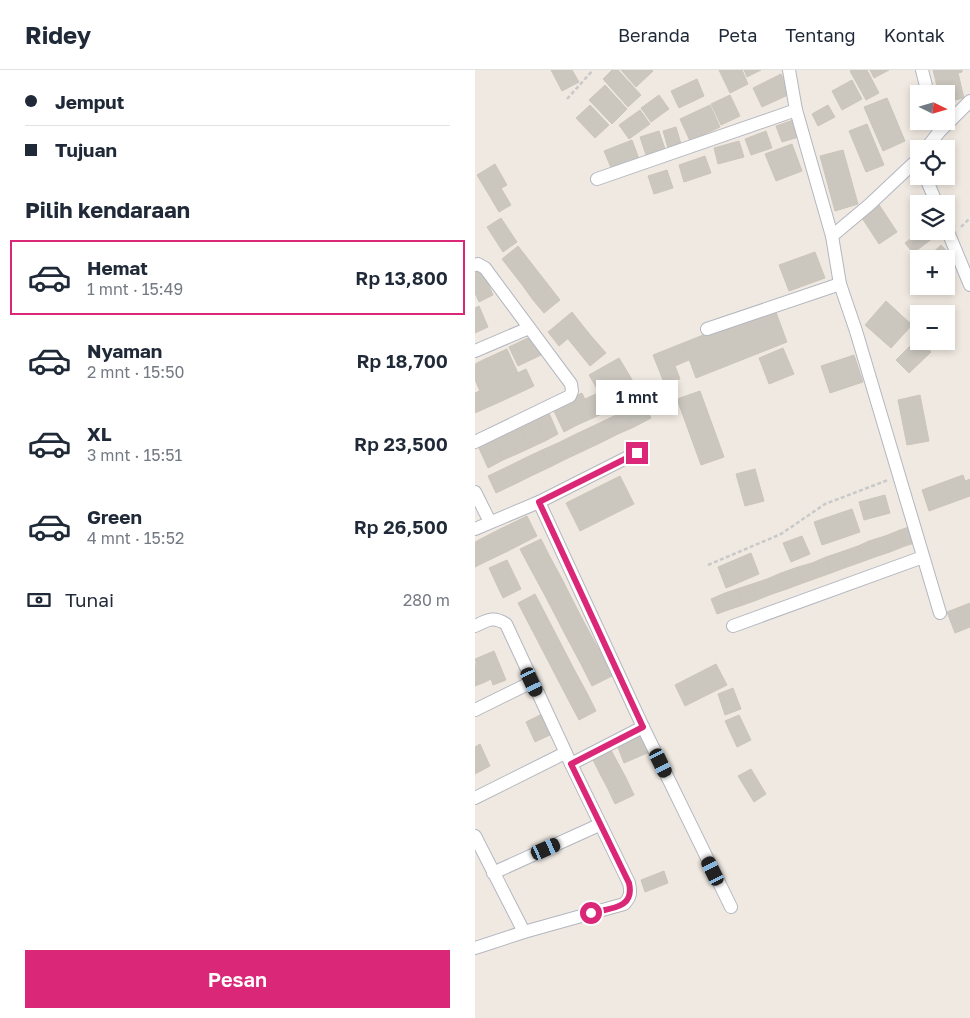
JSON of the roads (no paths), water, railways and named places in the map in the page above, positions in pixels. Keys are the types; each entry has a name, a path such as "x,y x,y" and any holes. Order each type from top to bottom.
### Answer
{"street":[{"path":"789,70 796,110 832,236 841,284 940,613"},
{"path":"922,70 926,85"},
{"path":"955,113 970,101"},
{"path":"597,179 796,110"},
{"path":"832,236 910,167"},
{"path":"952,240 970,285"},
{"path":"475,264 485,268 571,384 572,391 570,396 475,442"},
{"path":"707,329 841,284"},
{"path":"475,351 529,328"},
{"path":"475,529 539,502 637,453"},
{"path":"475,492 490,522"},
{"path":"539,502 643,727 731,907"},
{"path":"733,626 923,557"},
{"path":"475,626 490,619 498,619 506,624 511,632 532,682 599,825 629,883 631,892 625,904 524,932 475,948"},
{"path":"475,710 532,682"},
{"path":"475,798 643,727"},
{"path":"493,872 599,825"},
{"path":"475,836 524,932"}]}
